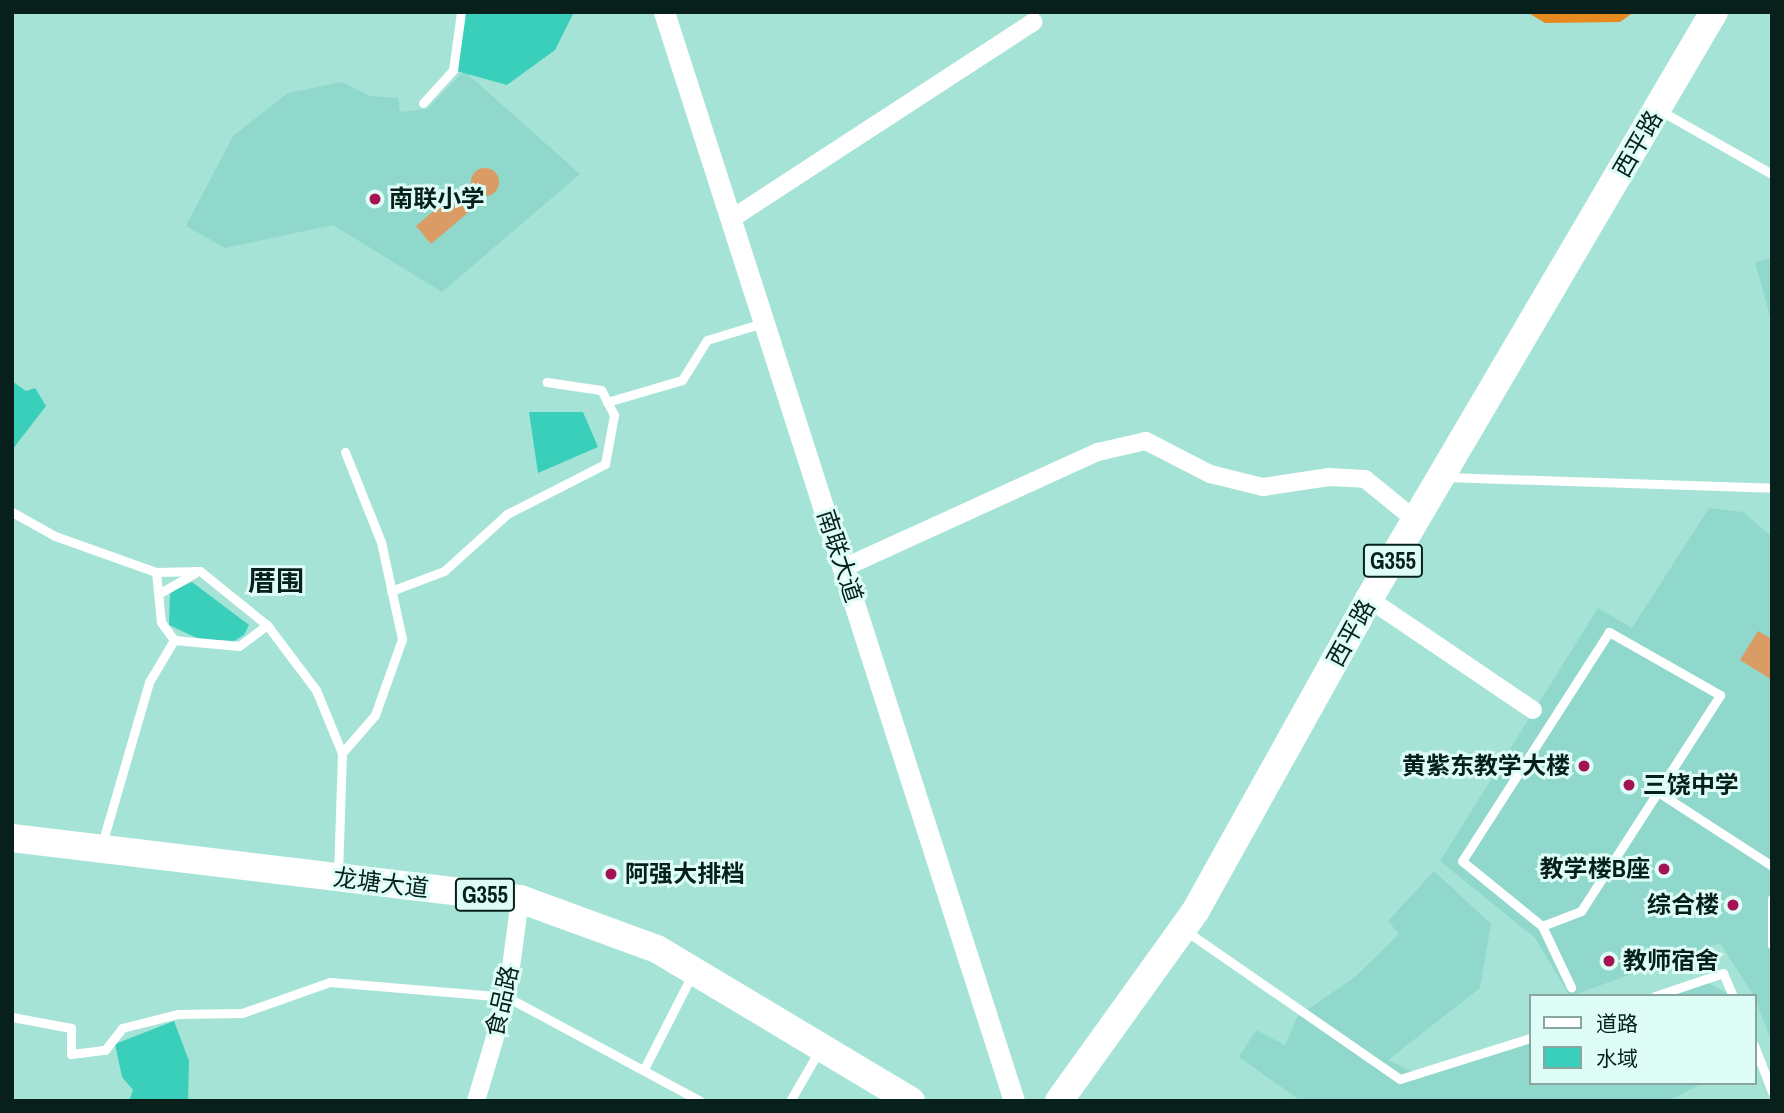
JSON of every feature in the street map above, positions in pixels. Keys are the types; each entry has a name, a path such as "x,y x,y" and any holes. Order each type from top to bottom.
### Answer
{"highway":[{"name":"西平路","path":"1059,1101 1183,929 1369,599 1446,477 1714,12"},
{"name":"龙塘大道","path":"12,838 99,853 519,904 654,956 693,974 897,1101"},
{"name":"龙塘大道","path":"12,847 99,853"},
{"name":"龙塘大道","path":"819,1050 911,1101"}],"street":[{"name":"南联大道","path":"664,12 1014,1101"},
{"path":"731,219 1032,22"},
{"path":"843,568 1098,452 1146,441 1210,474 1263,488 1329,477 1365,479 1418,522"},
{"path":"1369,599 1534,710"},
{"name":"食品路","path":"476,1101 507,998 519,904"}],"lane":[{"path":"423,103 453,70 461,12"},
{"path":"1658,109 1772,174"},
{"path":"607,402 682,380 707,340 764,322"},
{"path":"391,591 444,571 507,514 605,464 613,442 607,402 601,390 547,382"},
{"path":"342,753 375,716 402,639 381,542 345,453"},
{"path":"1446,477 1772,488"},
{"path":"12,512 55,536 156,572 200,571 267,625 316,690 342,753 337,882"},
{"path":"160,593 200,571"},
{"path":"156,572 161,622 174,640 239,646 267,625"},
{"path":"1542,926 1581,911 1720,695 1609,632 1462,861 1542,926 1571,987"},
{"path":"99,853 149,682 174,640"},
{"path":"1534,710 1550,721"},
{"path":"1658,792 1772,866"},
{"path":"1772,899 1772,945"},
{"path":"1183,929 1400,1079 1528,1039"},
{"path":"1661,994 1723,973 1732,994"},
{"path":"644,1069 693,974"},
{"path":"12,1017 71,1028 71,1054 105,1050 122,1028 178,1014 242,1013 330,982 507,998 700,1101"},
{"path":"790,1101 819,1050"},
{"path":"1756,1050 1772,1092"}],"shaded area":[{"path":"1527,12 1634,12 1620,22 1545,23"},
{"name":"南联小学","path":"464,71 580,174 442,292 333,225 225,248 186,226 233,136 288,93 342,82 370,96 398,98 400,112 427,109"},
{"path":"485,168 495,172 499,182 495,192 485,196 475,192 471,182 475,172"},
{"path":"456,192 471,210 431,244 416,226"},
{"path":"1772,258 1772,324 1755,262"},
{"name":"三饶中学","path":"1709,508 1743,512 1772,537 1772,1043 1756,1001 1756,994 1753,994 1720,943 1576,994 1569,994 1535,938 1440,861 1598,608 1632,628"},
{"path":"1758,631 1772,639 1772,680 1740,660"},
{"path":"1434,871 1491,924 1480,988 1388,1060 1419,1075 1528,1041 1528,1085 1699,1085 1668,1101 1301,1101 1239,1057 1256,1030 1285,1045 1298,1016 1355,977 1399,934 1388,921"},
{"path":"1706,982 1729,994 1669,994"}],"water":[{"path":"462,12 574,12 555,50 507,85 453,70"},
{"path":"12,381 26,391 35,388 46,406 12,450"},
{"path":"529,412 583,412 598,447 538,473"},
{"path":"192,582 249,625 244,635 234,641 199,639 169,625 170,592"},
{"path":"174,1021 189,1061 188,1101 129,1101 133,1090 122,1077 115,1044"}],"place":[{"name":"南联小学","path":"375,199"},
{"name":"黄紫东教学大楼","path":"1584,766"},
{"name":"三饶中学","path":"1629,785"},
{"name":"教学楼B座","path":"1664,869"},
{"name":"阿强大排档","path":"611,874"},
{"name":"综合楼","path":"1733,905"},
{"name":"教师宿舍","path":"1609,961"}],"district":[{"name":"厝围","path":"276,581"}]}
